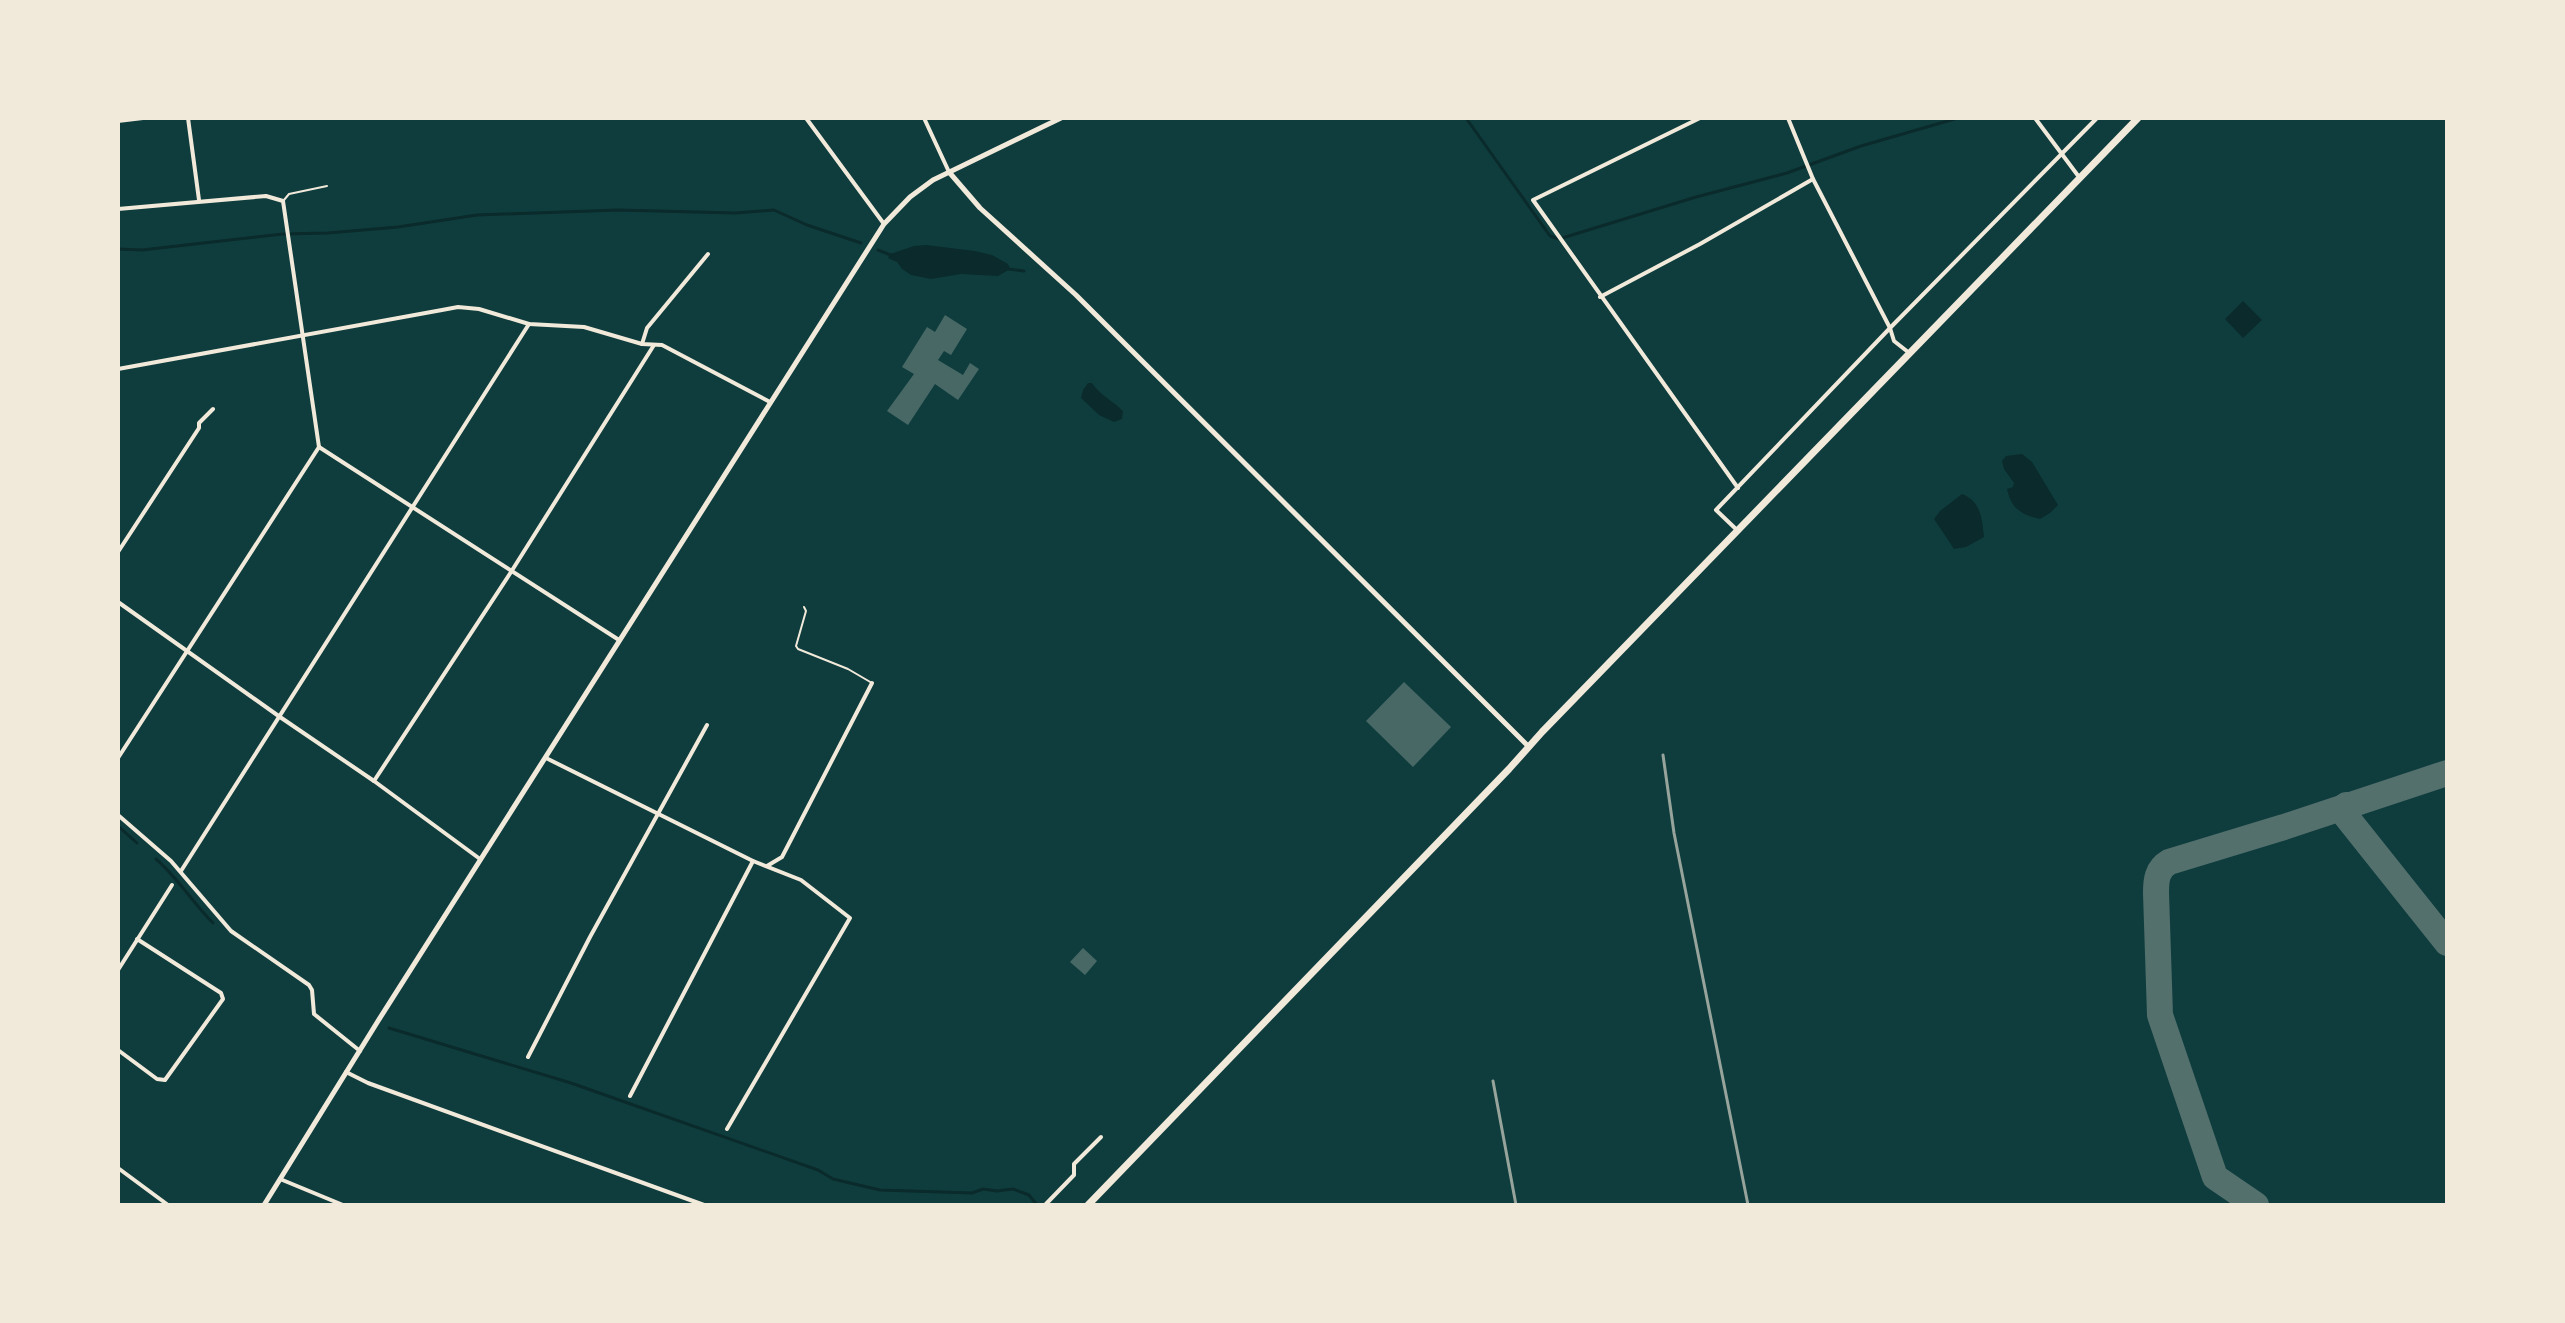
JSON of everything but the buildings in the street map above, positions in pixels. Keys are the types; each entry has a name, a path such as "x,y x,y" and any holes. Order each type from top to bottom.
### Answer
{"main road":[{"path":"1088,1205 2138,118"}],"street":[{"path":"118,121 143,118"},
{"path":"188,118 199,200"},
{"path":"806,118 884,224"},
{"path":"924,118 949,172 980,208 1076,295 1529,747"},
{"path":"264,1205 884,224 920,189 1061,118"},
{"path":"1700,118 1533,200 1738,488"},
{"path":"1788,118 1813,179 1894,341 1911,354"},
{"path":"2035,118 2081,179"},
{"path":"1738,531 1716,510 2097,118"},
{"path":"1600,297 1813,179"},
{"path":"118,209 266,196 283,201 319,447 118,758"},
{"path":"642,344 647,328 708,254"},
{"path":"118,369 458,307 479,309 529,324 584,327 642,344 662,345 772,403"},
{"path":"181,871 529,324"},
{"path":"374,781 654,345"},
{"path":"118,552 199,428 199,423 213,409"},
{"path":"319,447 619,640"},
{"path":"118,602 480,859"},
{"path":"767,866 782,857 872,683"},
{"path":"528,1057 707,725"},
{"path":"545,757 753,861 801,880 850,918 727,1129"},
{"path":"118,815 181,871 205,904 231,931 309,985 314,1014 360,1051"},
{"path":"630,1096 753,861"},
{"path":"118,970 172,885"},
{"path":"118,1050 157,1079 165,1080 223,999 221,993 137,939"},
{"path":"346,1072 368,1083 704,1205"},
{"path":"1045,1205 1074,1175 1074,1164 1101,1137"},
{"path":"118,1168 168,1205"},
{"path":"280,1179 343,1205"}],"lane":[{"path":"283,201 289,194 327,186"},
{"path":"804,607 806,611 796,646 798,649 848,669 872,683"}],"water":[{"path":"926,245 992,255 1008,264 1010,269 998,276 961,274 931,279 911,275 888,258 890,254"},
{"path":"2243,301 2262,320 2243,338 2225,319"},
{"path":"1088,383 1092,383 1123,411 1122,419 1114,422 1099,415 1081,398"},
{"path":"2022,454 2032,462 2058,505 2040,519 2018,510 2007,489 2014,483 2002,461 2006,456"},
{"path":"1962,494 1977,506 1984,537 1966,547 1954,549 1934,519"}],"waterway":[{"path":"1466,118 1550,236 1559,239 1787,173 1861,146 1958,118"},
{"path":"118,249 142,250 283,234 398,227 477,215 618,210 735,213 774,210 861,243"},
{"path":"878,250 893,256"},
{"path":"1008,269 1024,271"},
{"path":"118,826 137,843"},
{"path":"156,859 213,923"},
{"path":"389,1028 571,1083 818,1170 833,1179 880,1190 972,1193 983,1189 1013,1189 1029,1195 1037,1205"}],"taxiway":[{"path":"2256,1205 2215,1177 2160,1015 2156,893 2160,871 2169,862 2447,773"},
{"path":"2346,805 2345,815 2447,943"}],"railway":[{"path":"1663,755 1674,833 1748,1205"},
{"path":"1493,1081 1516,1205"}]}
